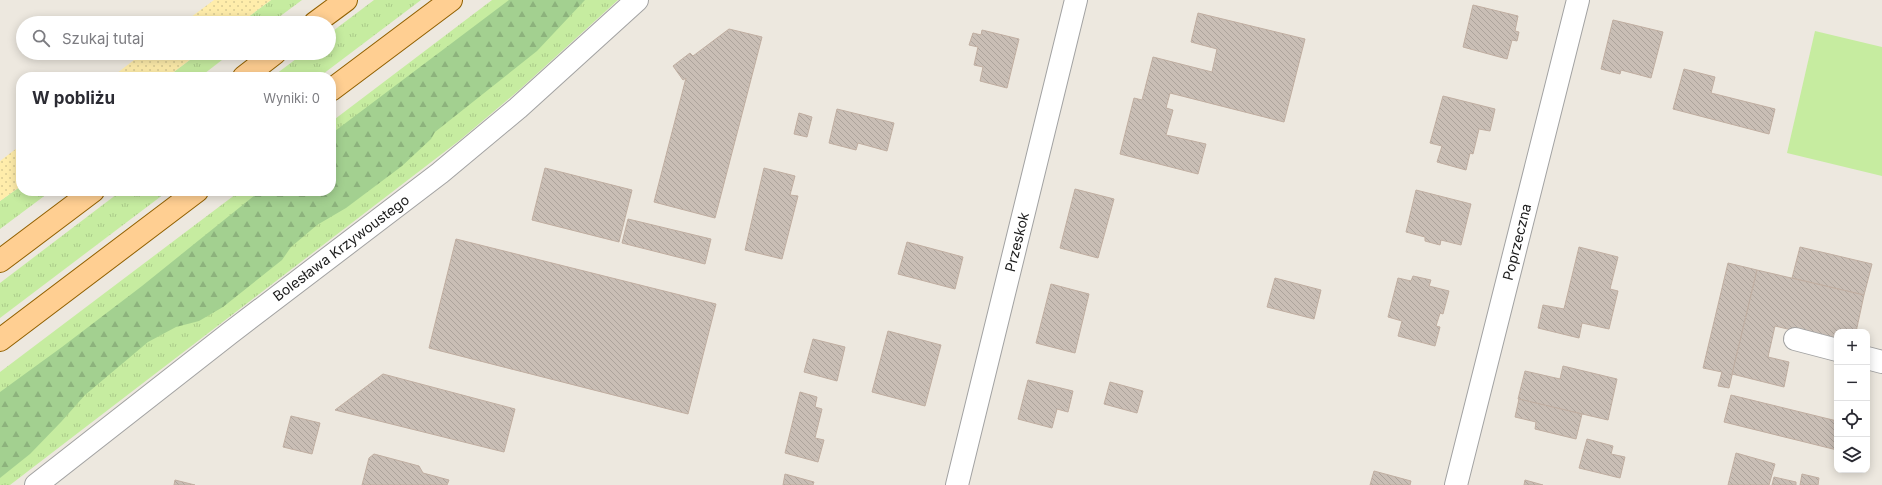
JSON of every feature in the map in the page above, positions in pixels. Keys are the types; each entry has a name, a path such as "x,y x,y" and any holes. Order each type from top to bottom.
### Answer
{"main road":[{"path":"324,16 346,0"},
{"path":"336,86 451,0"},
{"path":"250,72 266,60"},
{"path":"0,261 86,196"},
{"path":"0,340 190,196"}],"street":[{"name":"Bolesława Krzywoustego","path":"36,485 230,333 440,173 518,108 637,0"},
{"name":"Przeskok","path":"957,485 1076,0"},
{"name":"Poprzeczna","path":"1456,485 1578,0"},
{"path":"1795,339 1834,349"},
{"path":"1870,359 1882,362"}],"green space":[{"path":"271,0 302,0 280,16 249,16"},
{"path":"374,0 421,0 326,72 279,72 295,60 336,60 336,29"},
{"path":"492,0 618,0 518,91 460,140 10,485 0,485 0,372 233,196 336,196 336,118"},
{"path":"509,0 585,0 537,51 435,132 431,139 402,166 346,208 317,225 291,247 282,260 223,307 199,321 176,327 148,342 85,395 30,454 0,478 0,392 142,286 254,196 336,196 336,130"},
{"path":"1815,31 1882,47 1882,176 1787,153"},
{"path":"190,60 222,60 206,72 174,72"},
{"path":"16,190 16,196 44,196 0,229 0,201"},
{"path":"114,196 161,196 0,318 0,283"}],"sand":[{"path":"214,0 271,0 249,16 192,16"},
{"path":"134,60 190,60 174,72 118,72"},
{"path":"16,149 16,190 0,201 0,161"}],"building":[{"path":"1473,5 1518,16 1515,31 1519,32 1517,41 1512,40 1507,59 1463,47"},
{"path":"1198,13 1305,39 1284,122 1170,93 1166,108 1173,110 1166,135 1206,144 1198,174 1120,154 1134,98 1142,100 1153,57 1212,72 1217,49 1191,42"},
{"path":"1613,20 1663,32 1651,78 1621,70 1620,74 1601,69"},
{"path":"729,29 762,37 715,218 654,202 686,78 683,80 673,66 690,53 693,56"},
{"path":"982,30 1019,39 1007,88 980,81 983,67 974,65 978,47 969,45 973,33 981,35"},
{"path":"1684,69 1715,77 1711,93 1775,109 1769,134 1673,109"},
{"path":"1443,96 1495,109 1490,131 1479,129 1473,154 1470,153 1466,170 1437,162 1442,146 1430,143"},
{"path":"837,109 894,123 887,151 858,143 856,150 829,143"},
{"path":"799,113 812,117 807,137 794,134"},
{"path":"545,168 632,190 619,242 532,220"},
{"path":"764,168 795,176 790,195 798,196 782,259 745,250"},
{"path":"1075,189 1114,199 1098,258 1060,248"},
{"path":"1416,190 1471,204 1461,245 1441,240 1440,245 1425,241 1425,237 1406,232"},
{"path":"628,219 711,239 705,264 622,243"},
{"path":"456,239 716,304 688,414 429,348"},
{"path":"907,242 963,257 955,289 898,274"},
{"path":"1579,247 1618,257 1610,289 1618,291 1609,329 1582,323 1579,338 1538,328 1543,305 1564,309"},
{"path":"1800,247 1872,264 1864,295 1792,278"},
{"path":"1728,263 1757,270 1729,388 1718,386 1722,372 1703,368"},
{"path":"1757,270 1864,295 1857,329 1834,329 1834,340 1775,326 1768,357 1789,362 1784,387 1732,374"},
{"path":"1413,276 1431,280 1429,286 1449,291 1443,314 1440,313 1436,326 1440,327 1435,346 1398,336 1402,321 1388,317 1398,278 1411,281"},
{"path":"1275,278 1321,290 1314,319 1267,307"},
{"path":"1051,284 1089,294 1075,353 1036,343"},
{"path":"888,331 941,345 925,406 872,392"},
{"path":"813,339 845,347 837,381 804,372"},
{"path":"1563,366 1617,379 1608,420 1518,399 1525,371 1560,379"},
{"path":"383,374 515,409 504,452 335,410"},
{"path":"1028,380 1073,391 1068,412 1057,409 1052,428 1018,419"},
{"path":"1110,382 1143,391 1137,413 1104,404"},
{"path":"800,392 817,397 815,407 822,409 815,438 824,440 818,462 785,453"},
{"path":"1731,395 1834,420 1834,449 1724,422"},
{"path":"1519,399 1582,414 1576,439 1535,429 1536,422 1515,417"},
{"path":"291,416 320,423 312,454 283,447"},
{"path":"1587,439 1613,446 1611,454 1625,457 1620,478 1579,468"},
{"path":"1736,453 1775,464 1769,485 1728,485"},
{"path":"374,454 419,466 423,473 449,480 447,485 362,485 369,458"},
{"path":"1374,471 1411,481 1410,485 1370,485"},
{"path":"785,474 814,482 813,485 783,485"},
{"path":"1802,474 1819,478 1818,485 1800,485"},
{"path":"1774,477 1796,482 1796,485 1772,485"},
{"path":"175,480 195,485 174,485"},
{"path":"1525,480 1543,485 1524,485"}]}
